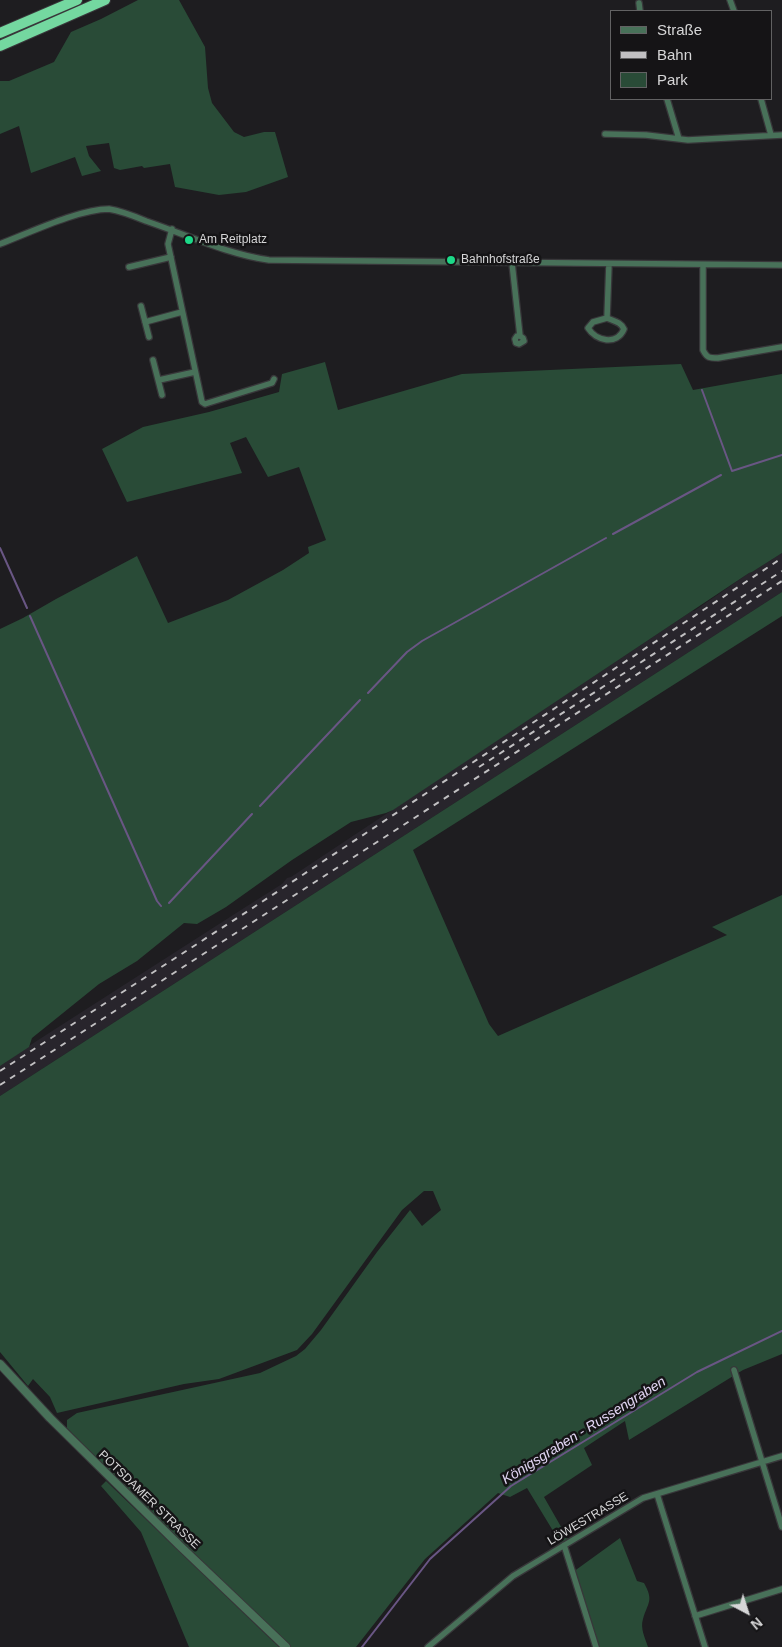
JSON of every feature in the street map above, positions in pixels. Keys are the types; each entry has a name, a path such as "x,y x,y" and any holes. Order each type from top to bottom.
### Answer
{"highway":[{"path":"0,33 77,0"},
{"path":"0,46 105,0"}],"street":[{"path":"639,3 640,10"},
{"path":"667,100 680,139"},
{"path":"761,100 771,135"},
{"path":"605,134 646,135 680,139 782,135"},
{"path":"0,244 71,218 103,209 119,211 214,246 269,260 782,265"},
{"path":"172,230 168,244 201,399 205,404 272,383 274,379"},
{"path":"129,267 171,257"},
{"path":"512,263 520,336"},
{"path":"607,318 609,264"},
{"path":"704,265 703,350 706,356 718,358 782,347"},
{"path":"141,306 149,337"},
{"path":"146,322 182,312"},
{"path":"607,318 624,329 622,334 612,340 598,338 588,328 593,322 607,318"},
{"path":"153,360 162,395"},
{"path":"159,380 195,372"},
{"name":"POTSDAMER STRASSE","path":"0,1364 50,1418 286,1647"},
{"path":"734,1370 782,1527"},
{"name":"LÖWESTRASSE","path":"428,1647 513,1576 643,1498 782,1456"},
{"path":"657,1494 705,1647"},
{"path":"564,1545 596,1647"},
{"path":"695,1616 782,1589"}],"shaded area":[{"path":"782,553 782,592 0,1096 0,1066 282,884 287,878"}],"green space":[{"path":"138,0 179,0 205,47 208,88 212,103 234,132 244,137 264,132 275,132 288,177 246,192 219,195 175,187 170,164 120,170 114,168 109,143 86,146 89,156 101,171 82,176 75,157 31,173 19,126 0,134 0,81 9,81 54,62 71,32"},
{"path":"325,362 338,410 462,374 681,364 693,390 782,374 782,553 749,573 393,810 351,822 292,860 226,907 197,924 184,923 137,961 99,984 32,1038 29,1047 0,1066 0,629 137,556 168,623 228,600 283,570 309,553 308,547 326,540 299,467 268,477 246,437 230,443 242,473 127,502 102,449 143,427 209,412 279,392 282,374"},
{"path":"782,592 782,616 413,850 489,1024 498,1036 727,935 712,927 782,895 782,1354 743,1370 629,1440 625,1421 584,1448 592,1465 544,1497 568,1539 561,1544 527,1488 510,1497 498,1493 425,1559 356,1647 291,1647 160,1522 67,1428 67,1420 77,1413 260,1373 296,1356 305,1349 321,1330 410,1210 422,1226 441,1210 433,1191 424,1191 402,1210 312,1334 297,1350 219,1379 184,1384 57,1413 50,1397 33,1379 28,1386 0,1352 0,1096"},
{"path":"106,1481 279,1647 189,1647 141,1532 101,1486"},
{"path":"620,1538 637,1581 644,1583 649,1594 642,1626 648,1647 597,1647 573,1572"}],"waterway":[{"path":"702,390 732,471 782,455"},
{"path":"613,534 721,475"},
{"path":"368,693 407,652 422,641 606,538"},
{"path":"0,548 27,608"},
{"path":"30,616 157,901 161,906"},
{"path":"260,806 360,700"},
{"path":"169,903 252,814"},
{"name":"Königsgraben - Russengraben","path":"362,1647 430,1559 511,1486 697,1372 782,1331"}],"railway":[{"path":"0,1071 242,915 782,558"},
{"path":"479,767 782,571"},
{"path":"0,1085 782,581"}],"place":[{"name":"Am Reitplatz","path":"189,240"},
{"name":"Bahnhofstraße","path":"451,260"}]}
